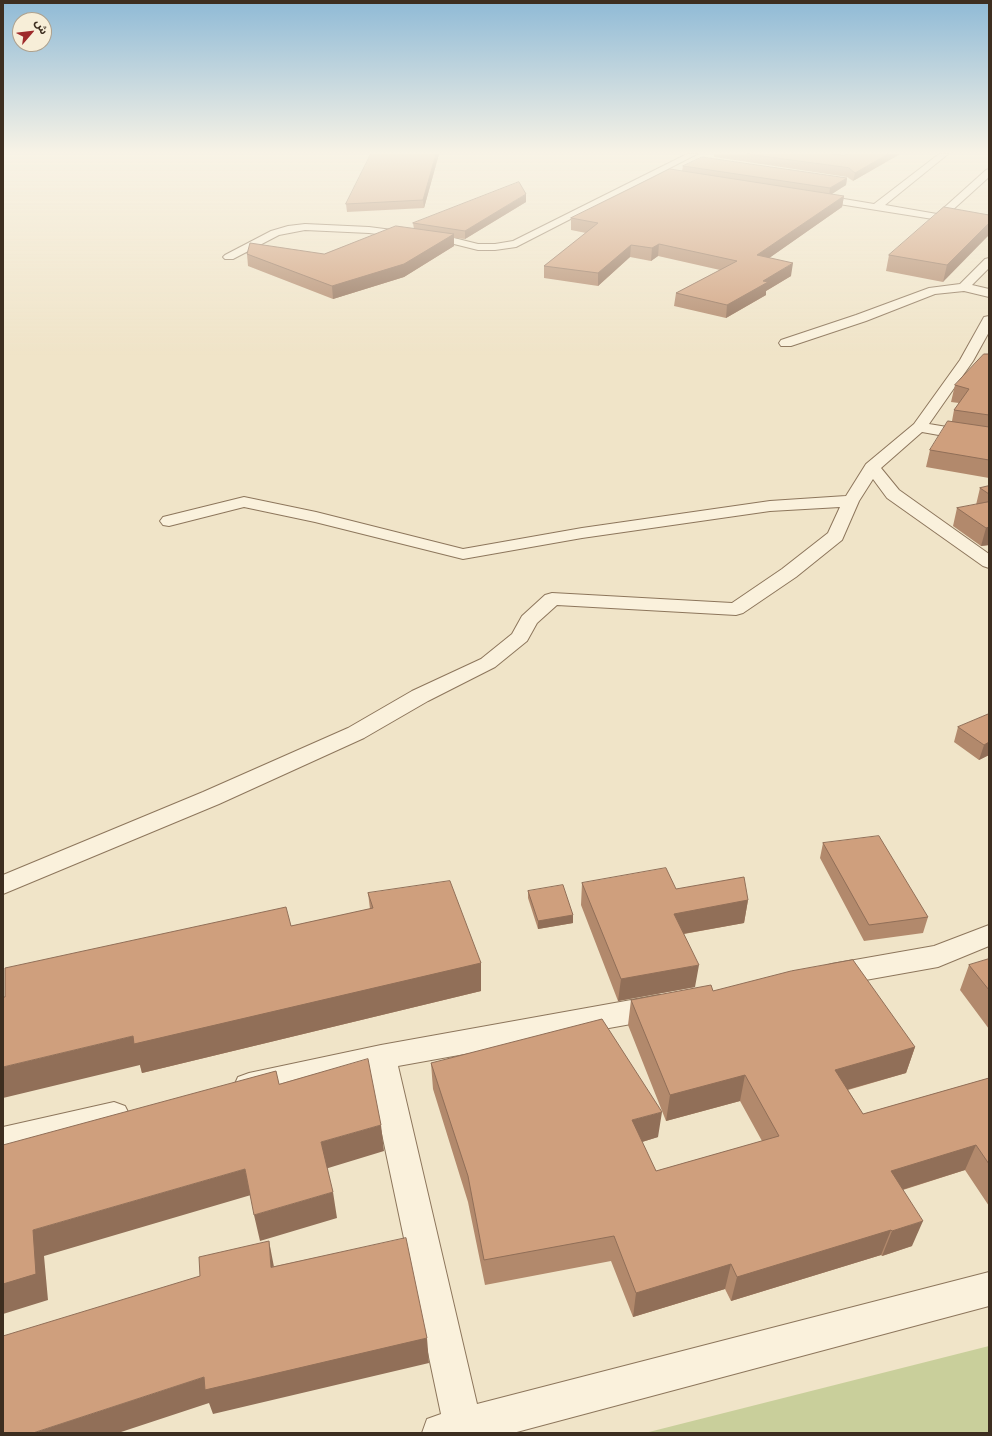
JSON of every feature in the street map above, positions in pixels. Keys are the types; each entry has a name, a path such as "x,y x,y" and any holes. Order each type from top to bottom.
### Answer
{"street":[{"path":"229,257 275,233 288,229 305,227 369,230 454,241 478,247 496,247 516,244 561,221"},
{"path":"964,221 989,225"},
{"path":"964,287 989,261"},
{"path":"786,343 861,318 933,291 964,287 989,293"},
{"path":"3,885 211,798 356,733 420,696 488,663 520,637 529,620 552,599 736,609 789,573 836,536 851,501 872,467 919,427 974,362 989,320"},
{"path":"919,427 989,439"},
{"path":"872,467 893,494 989,562"},
{"path":"169,521 244,502 316,517 463,554 582,532 770,506 851,501"},
{"path":"805,980 938,956 989,935"},
{"path":"219,1093 381,1057 687,1002"},
{"path":"381,1057 452,1430 989,1289"},
{"path":"3,1141 142,1110"}],"green space":[{"path":"989,1346 989,1433 645,1433"}],"building":[{"path":"418,221 481,221 465,231 413,223"},
{"path":"587,221 807,221 757,255 793,263 763,281 768,282 727,305 676,293 737,261 659,244 652,248 631,245 598,273 544,266 598,223"},
{"path":"928,221 989,221 989,223 947,265 889,255"},
{"path":"396,226 454,234 404,264 332,286 247,254 250,243 324,254"},
{"path":"984,354 989,354 989,415 954,410 969,389 955,385"},
{"path":"948,421 989,427 989,460 930,450"},
{"path":"989,486 989,494 980,488"},
{"path":"989,502 989,527 986,528 957,508"},
{"path":"989,714 989,742 984,745 958,727"},
{"path":"879,836 928,917 869,925 823,843"},
{"path":"666,868 676,889 744,877 748,900 674,914 699,965 621,979 582,883"},
{"path":"450,881 481,963 134,1044 133,1036 3,1067 3,997 5,997 5,968 286,907 291,926 373,908 368,893"},
{"path":"563,885 573,915 538,921 528,891"},
{"path":"989,959 989,990 969,965"},
{"path":"853,960 915,1047 835,1070 863,1114 989,1078 989,1164 976,1145 891,1171 923,1221 737,1277 731,1264 636,1293 614,1236 484,1260 468,1176 431,1063 602,1019 662,1112 632,1120 656,1171 779,1136 745,1075 670,1095 631,1000 711,985 713,991 791,971"},
{"path":"368,1059 381,1125 321,1142 333,1192 254,1215 245,1169 33,1230 36,1274 3,1284 3,1145 276,1071 279,1084"},
{"path":"406,1238 427,1338 205,1390 204,1377 33,1433 3,1433 3,1336 200,1276 199,1257 269,1241 271,1267"}]}
